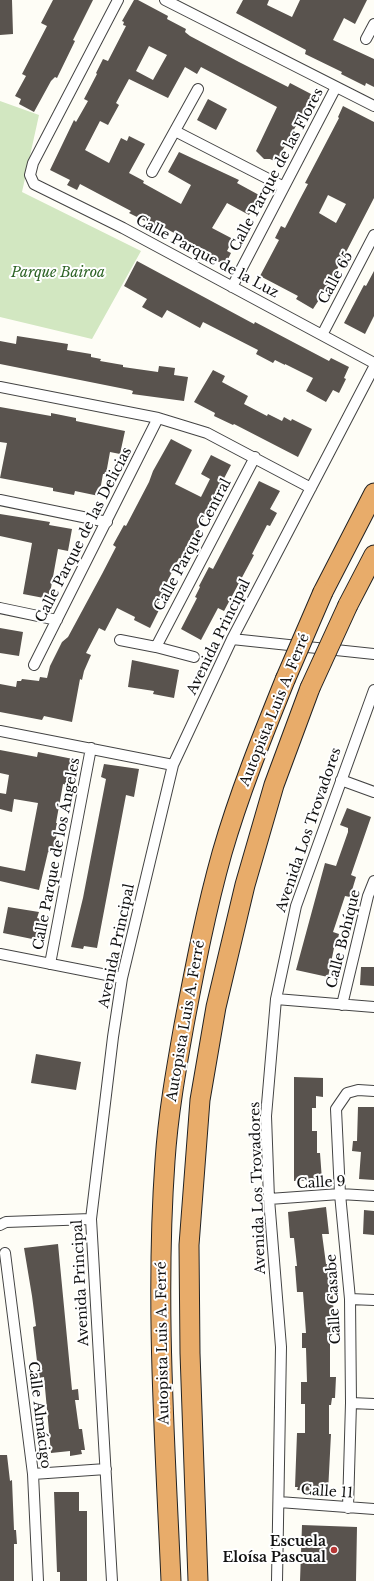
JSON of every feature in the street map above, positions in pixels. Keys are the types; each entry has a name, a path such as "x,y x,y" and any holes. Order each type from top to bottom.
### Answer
{"highway":[{"name":"Autopista Luis A. Ferré","path":"171,1581 162,1355 161,1249 165,1162 171,1098 194,975 222,853 254,758 284,680 323,592 374,493"},
{"name":"Autopista Luis A. Ferré","path":"198,1581 190,1354 190,1252 200,1100 216,1007 244,886 274,784 310,688 348,605 374,555"}],"street":[{"name":"Calle Parque de la Luz","path":"118,0 33,163 30,175 34,184 123,228 374,363"},
{"path":"165,0 374,106"},
{"path":"366,39 374,24"},
{"name":"Calle Parque de las Flores","path":"232,286 336,87"},
{"path":"152,172 198,89"},
{"path":"176,131 284,187"},
{"name":"Calle 65","path":"322,335 374,235"},
{"name":"Avenida Principal","path":"112,1581 90,1220 122,978 173,765 232,639 374,366"},
{"path":"0,387 158,418 207,433 255,457 311,488"},
{"name":"Calle Parque de las Delicias","path":"34,665 158,418"},
{"name":"Calle Parque Central","path":"156,647 255,457"},
{"path":"0,500 107,522"},
{"path":"0,608 57,620"},
{"path":"232,639 374,654"},
{"path":"120,640 194,656"},
{"name":"Avenida Los Trovadores","path":"277,1581 281,1347 270,1199 266,1116 276,999 296,906 374,690"},
{"path":"0,731 173,765"},
{"name":"Calle Parque de los Ángeles","path":"50,964 91,748"},
{"path":"341,780 374,792"},
{"name":"Calle Bohíque","path":"342,1005 374,881"},
{"path":"0,954 122,978"},
{"path":"276,999 374,1007"},
{"name":"Calle Casabe","path":"348,1508 351,1403 350,1299 340,1194 336,1109 347,1093 358,1090 374,1091"},
{"name":"Calle 9","path":"270,1199 340,1194 374,1196"},
{"path":"0,1225 6,1222 90,1220"},
{"name":"Calle Almácigo","path":"5,1253 33,1474 38,1581"},
{"path":"350,1299 374,1300"},
{"path":"351,1403 374,1404"},
{"path":"33,1474 106,1469"},
{"name":"Calle 11","path":"279,1502 374,1509"}],"green space":[{"name":"Parque Bairoa","path":"0,101 39,115 22,192 141,251 92,339 0,317"}],"building":[{"path":"0,0 12,0 13,34 0,35"},
{"path":"53,0 93,0 73,40 75,41 57,78 55,77 51,81 34,112 19,104 21,99 15,96 26,76 22,74 47,26 41,23"},
{"path":"134,0 138,0 168,16 167,19 186,29 185,32 190,36 288,87 290,83 313,95 281,153 283,154 279,163 270,159 264,159 256,151 277,107 201,67 197,74 185,67 168,98 129,79 116,103 119,105 108,125 100,121 85,150 109,163 121,138 127,141 129,136 145,144 129,173 144,181 143,183 181,204 191,185 168,172 179,152 239,180 237,183 259,195 249,215 227,203 212,228 233,239 227,251 231,253 225,265 211,258 211,256 201,250 202,249 160,225 159,228 129,213 131,211 80,184 77,190 67,185 70,180 50,170 74,120 76,122 88,101 84,99 103,59 108,61 126,26 123,25 124,22 122,21","holes":["149,46 167,55 153,80 136,71"]},
{"path":"243,0 269,0 267,5 292,17 300,0 367,0 355,24 344,18 333,40 374,59 374,87 366,83 365,86 341,74 342,72 305,54 306,50 236,13"},
{"path":"208,99 227,109 216,130 197,120"},
{"path":"343,106 374,122 374,198 330,283 313,309 296,299 298,296 260,276 279,240 275,238 281,226 285,228 308,184 305,183 339,118 338,117","holes":["328,195 346,204 336,223 319,213"]},
{"path":"137,261 254,324 255,322 329,361 331,358 349,367 344,378 346,379 339,393 333,390 326,402 306,391 313,378 275,360 273,363 256,354 258,350 203,322 200,328 167,310 162,318 142,307 147,299 124,286"},
{"path":"374,271 374,316 365,334 344,323 364,285 366,286"},
{"path":"17,336 68,344 67,350 91,354 91,357 101,359 100,361 123,365 123,367 158,372 159,366 175,368 174,375 188,377 184,401 132,394 133,391 130,390 0,364 0,341 16,344"},
{"path":"213,370 225,376 222,382 248,396 244,404 267,416 268,414 282,421 284,417 291,421 292,419 312,429 298,457 234,424 233,425 214,416 215,413 194,402"},
{"path":"0,407 51,416 51,413 76,418 76,421 125,431 120,454 110,452 106,474 103,474 99,496 75,491 74,495 53,491 53,488 0,478 7,443 0,442"},
{"path":"171,439 192,450 175,484 201,497 210,479 201,474 211,455 231,465 182,559 179,558 166,584 168,585 157,606 160,608 150,628 134,620 135,617 117,608 105,631 99,628 86,653 91,655 82,680 80,679 72,722 44,716 42,720 0,712 0,684 16,687 17,681 21,681 22,679 39,681 40,677 47,678 50,666 62,642 68,637 102,574 116,547 113,545 124,525 126,526 149,482 153,471"},
{"path":"259,481 280,491 270,509 277,513 270,526 267,525 252,554 254,555 224,611 218,608 201,640 181,629 197,598 195,597 200,587 199,586 209,567 213,569"},
{"path":"0,514 50,522 49,525 72,529 68,551 58,549 49,599 23,594 32,543 0,536"},
{"path":"0,628 23,632 19,656 0,653"},
{"path":"132,660 179,670 174,698 153,694 154,691 128,687"},
{"path":"0,750 37,757 38,752 73,759 67,785 63,784 56,823 55,833 57,833 53,853 48,852 39,890 0,881 0,866 25,871 38,803 14,799 12,812 0,809 0,793 6,794 9,775 0,773"},
{"path":"104,764 139,769 134,797 126,795 97,948 84,946 83,949 71,947 83,898 106,779 101,777"},
{"path":"347,808 371,817 351,875 356,877 350,897 345,896 333,932 339,934 336,948 334,948 328,977 296,970 325,863 336,866 348,832 348,828 340,825"},
{"path":"8,907 39,912 37,918 41,919 37,940 3,933"},
{"path":"361,967 374,967 374,986 360,985"},
{"path":"36,1054 81,1062 76,1090 31,1083"},
{"path":"294,1077 323,1078 323,1097 316,1096 316,1108 312,1108 312,1131 317,1131 317,1153 320,1153 322,1180 294,1181"},
{"path":"358,1107 374,1107 374,1180 359,1179 361,1152 352,1151 353,1141 357,1141"},
{"path":"326,1207 329,1234 322,1234 326,1264 331,1264 334,1319 332,1319 332,1342 330,1342 330,1377 336,1377 335,1398 332,1398 331,1405 329,1405 329,1434 331,1434 328,1492 297,1490 298,1487 295,1487 297,1433 305,1433 305,1404 301,1404 301,1382 307,1382 306,1348 302,1348 302,1333 306,1333 303,1292 297,1292 295,1266 297,1266 294,1238 290,1238 288,1212"},
{"path":"364,1210 374,1211 374,1235 363,1234"},
{"path":"58,1244 72,1390 78,1389 79,1400 75,1400 79,1429 82,1429 85,1450 81,1450 82,1454 70,1456 70,1451 51,1453 44,1377 39,1378 33,1327 36,1326 24,1248"},
{"path":"0,1455 7,1455 10,1481 12,1480 14,1530 16,1530 17,1544 14,1544 14,1581 0,1581"},
{"path":"54,1492 79,1492 79,1511 87,1511 87,1581 60,1581 60,1572 57,1572"},
{"path":"302,1525 357,1527 356,1581 300,1581"}],"place":[{"name":"Escuela Eloísa Pascual","path":"334,1550"}]}
